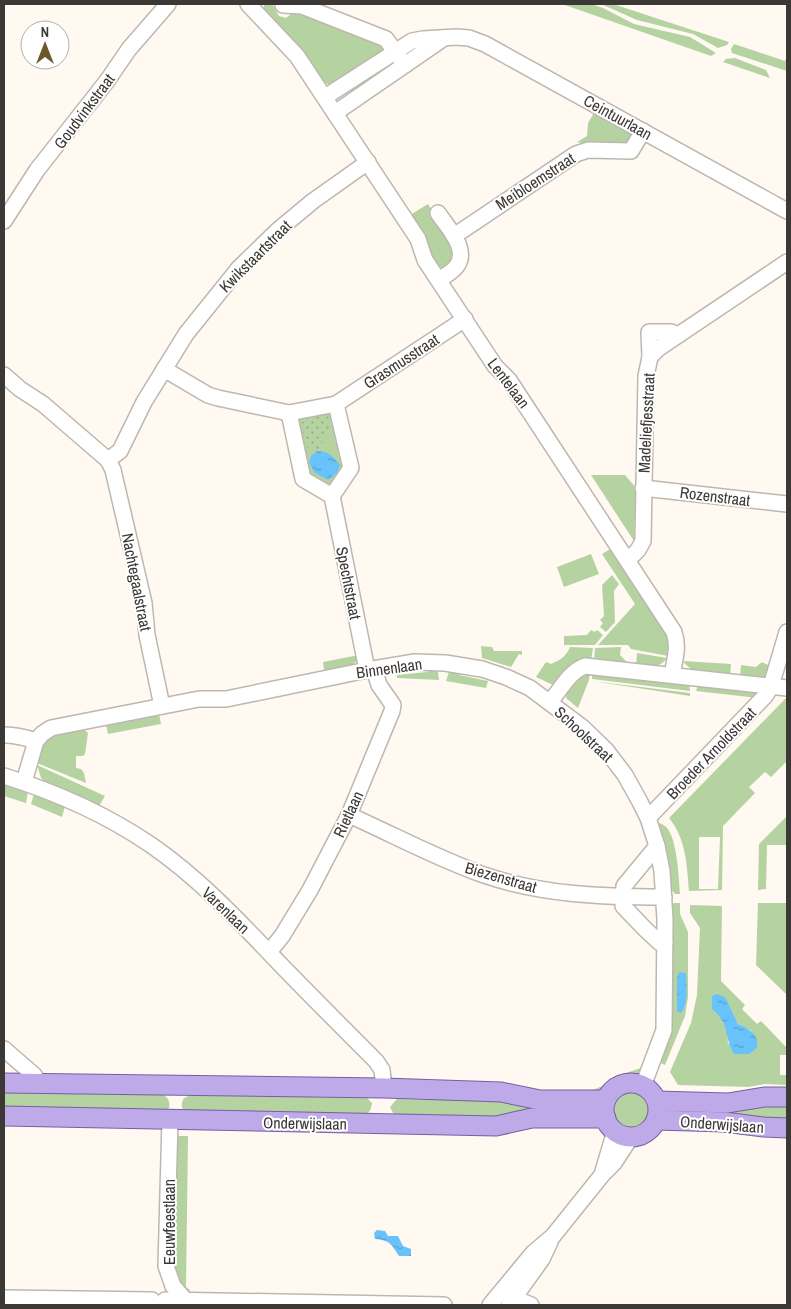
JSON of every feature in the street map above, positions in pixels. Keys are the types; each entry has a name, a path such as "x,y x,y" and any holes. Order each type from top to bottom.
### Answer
{"main road":[{"name":"Onderwijslaan","path":"4,1083 384,1088 501,1092 540,1100 615,1122 642,1135 650,1129 656,1120 658,1110 656,1101 728,1104 764,1097 787,1097"},
{"path":"615,1122 611,1092 618,1087 634,1083 643,1086 651,1092 656,1101"},
{"name":"Onderwijslaan","path":"4,1116 170,1124 496,1126 532,1118 615,1122"},
{"name":"Onderwijslaan","path":"656,1120 724,1122 787,1128"}],"street":[{"name":"Goudvinkstraat","path":"4,221 37,170 101,89 128,50 168,4"},
{"path":"248,4 297,56 325,97"},
{"path":"284,5 302,6 386,39 405,66"},
{"name":"Ceintuurlaan","path":"325,97 412,41 423,38 469,38 485,44 787,211"},
{"path":"335,113 444,38"},
{"name":"Lentelaan","path":"325,97 418,239 425,260 495,366 509,380 674,632 677,651 672,674"},
{"name":"Meibloemstraat","path":"454,236 576,154 588,150 631,152 643,131"},
{"name":"Kwikstaartstraat","path":"164,369 186,334 239,268 277,231 368,162"},
{"path":"438,214 460,248 460,258 457,266 439,279"},
{"name":"Madeliefjesstraat","path":"628,560 638,550 643,541 646,376 650,357 678,334 787,262"},
{"name":"Grasmusstraat","path":"336,404 465,319"},
{"path":"108,460 120,451 144,402 164,369 213,397 289,413 336,404 351,468 332,496 302,479 289,413"},
{"name":"Nachtegaalstraat","path":"4,375 20,389 43,404 108,460 113,470 144,603 147,635 162,706"},
{"name":"Rozenstraat","path":"643,488 787,504"},
{"name":"Spechtstraat","path":"332,496 370,670"},
{"name":"Broeder Arnoldstraat","path":"648,818 766,696 771,686 787,632"},
{"name":"Binnenlaan","path":"36,741 51,728 199,699 226,699 415,662 444,663 482,669 518,682 550,702"},
{"path":"550,702 571,676 578,669 585,666 787,688"},
{"name":"Rietlaan","path":"269,952 282,936 310,890 349,815 392,711 394,705 370,670"},
{"name":"Schoolstraat","path":"550,702 582,727 606,750 625,775 648,818 657,846 662,871 664,897 663,1034 643,1086"},
{"path":"4,735 14,734 36,741 24,782 4,776"},
{"name":"Varenlaan","path":"24,782 70,800 109,820 151,845 193,878 376,1061 382,1070 384,1088"},
{"name":"Biezenstraat","path":"349,815 450,862 485,876 519,885 586,896 664,897"},
{"path":"657,846 624,886 623,906 660,943 665,942"},
{"path":"4,1049 34,1075 40,1084"},
{"path":"490,1305 509,1297 542,1259 553,1236 602,1175 615,1122"},
{"name":"Eeuwfeestlaan","path":"170,1124 166,1266 173,1286 184,1300"},
{"path":"509,1297 531,1305"},
{"path":"4,1298 97,1302 184,1300 444,1305"}],"green space":[{"path":"265,4 273,5 279,16 286,18 296,10 383,41 386,53 334,85 327,84 320,79 263,9"},
{"path":"562,4 591,4 634,24 690,37 716,53 711,56"},
{"path":"601,4 613,4 729,42 727,45 718,48 693,34 637,20"},
{"path":"734,44 785,61 787,56 787,71 732,53 731,49"},
{"path":"735,58 766,70 770,78 723,62 726,59"},
{"path":"595,111 631,132 633,135 627,147 609,148 577,142 587,136 588,123"},
{"path":"428,204 455,248 452,264 444,268 433,261 428,254 410,215"},
{"path":"328,409 337,415 347,468 339,482 319,486 305,477 294,423 300,414"},
{"path":"327,415 332,425 318,450 307,447 301,425 304,419"},
{"path":"591,475 625,475 636,488 634,541"},
{"path":"612,548 668,634 672,645 668,656 631,649 628,645 598,645 635,604 602,554"},
{"path":"591,554 599,574 564,587 557,567"},
{"path":"612,575 619,584 614,591 615,622 606,632 600,627 603,623 600,620 604,616 602,585"},
{"path":"591,630 595,632 597,630 603,635 595,645 564,645 564,636 587,635"},
{"path":"481,646 492,647 494,651 522,651 522,655 519,654 511,667 482,658"},
{"path":"570,647 593,648 591,661 553,685 536,677 546,662 551,664 560,660 565,656"},
{"path":"621,647 620,655 630,665 594,661 595,648"},
{"path":"637,653 667,658 657,666 636,666"},
{"path":"359,655 355,663 350,667 334,671 330,669 324,670 323,662"},
{"path":"683,661 731,664 730,677 698,672 687,666"},
{"path":"762,662 772,667 763,679 740,678 741,665 756,667"},
{"path":"431,668 438,672 439,680 397,678 397,675 427,672"},
{"path":"457,671 459,675 488,681 486,688 446,681 449,672"},
{"path":"590,672 589,680 578,708 566,698 567,693 574,682"},
{"path":"592,672 689,684 690,691 592,679"},
{"path":"592,681 690,693 690,696"},
{"path":"698,685 757,691 758,698 696,691"},
{"path":"787,697 787,761 771,777 765,772 749,787 755,793 723,826 722,890 689,891 682,843 675,826 669,818","holes":["699,837 720,837 718,889 699,889"]},
{"path":"159,714 161,724 108,734 106,724"},
{"path":"83,729 88,733 85,754 83,756 76,756 76,768 81,769 84,773 86,783 37,763 47,739 57,733"},
{"path":"37,765 105,796 99,806 45,782 41,778"},
{"path":"5,784 28,791 26,803 4,796"},
{"path":"34,794 65,806 62,817 31,804"},
{"path":"787,816 787,845 767,845 766,889 758,890 759,844"},
{"path":"657,822 667,828 673,841 680,894 675,894 670,888"},
{"path":"674,903 680,903 680,914 688,932 688,997 685,1016 665,1065 659,1062 672,1023 671,906"},
{"path":"758,903 787,903 787,995 756,965"},
{"path":"690,905 722,906 721,981 745,1005 742,1009 757,1024 761,1021 787,1047 787,1055 780,1055 780,1075 787,1075 787,1085 765,1084 748,1087 678,1085 670,1072 691,1023 697,995 700,928 690,913","holes":["731,1012 738,1024 752,1031 728,1044 727,1030 720,1016"]},
{"path":"643,1069 639,1074 615,1084 603,1092 591,1091 614,1077"},
{"path":"4,1092 164,1095 168,1099 169,1108 166,1110 4,1108"},
{"path":"632,1092 644,1098 650,1110 644,1122 632,1128 620,1122 614,1110 620,1098"},
{"path":"191,1095 367,1098 372,1103 370,1111 363,1115 186,1112 182,1108 183,1101"},
{"path":"397,1099 490,1101 546,1105 539,1115 485,1117 398,1115 393,1113 390,1107"},
{"path":"787,1107 787,1118 688,1117 688,1108"},
{"path":"173,1136 188,1136 186,1287 190,1290 189,1298 178,1289 170,1261"}],"water":[{"path":"317,451 330,455 340,465 337,473 328,480 314,472 309,462 311,456"},
{"path":"679,972 686,973 687,988 684,1009 681,1013 677,1011 677,978"},
{"path":"717,994 725,997 738,1024 750,1030 757,1039 757,1048 749,1054 734,1054 722,1020 712,1009 712,996"},
{"path":"377,1230 385,1231 388,1236 398,1236 403,1246 411,1249 411,1256 399,1256 390,1243 375,1239 374,1233"}]}
